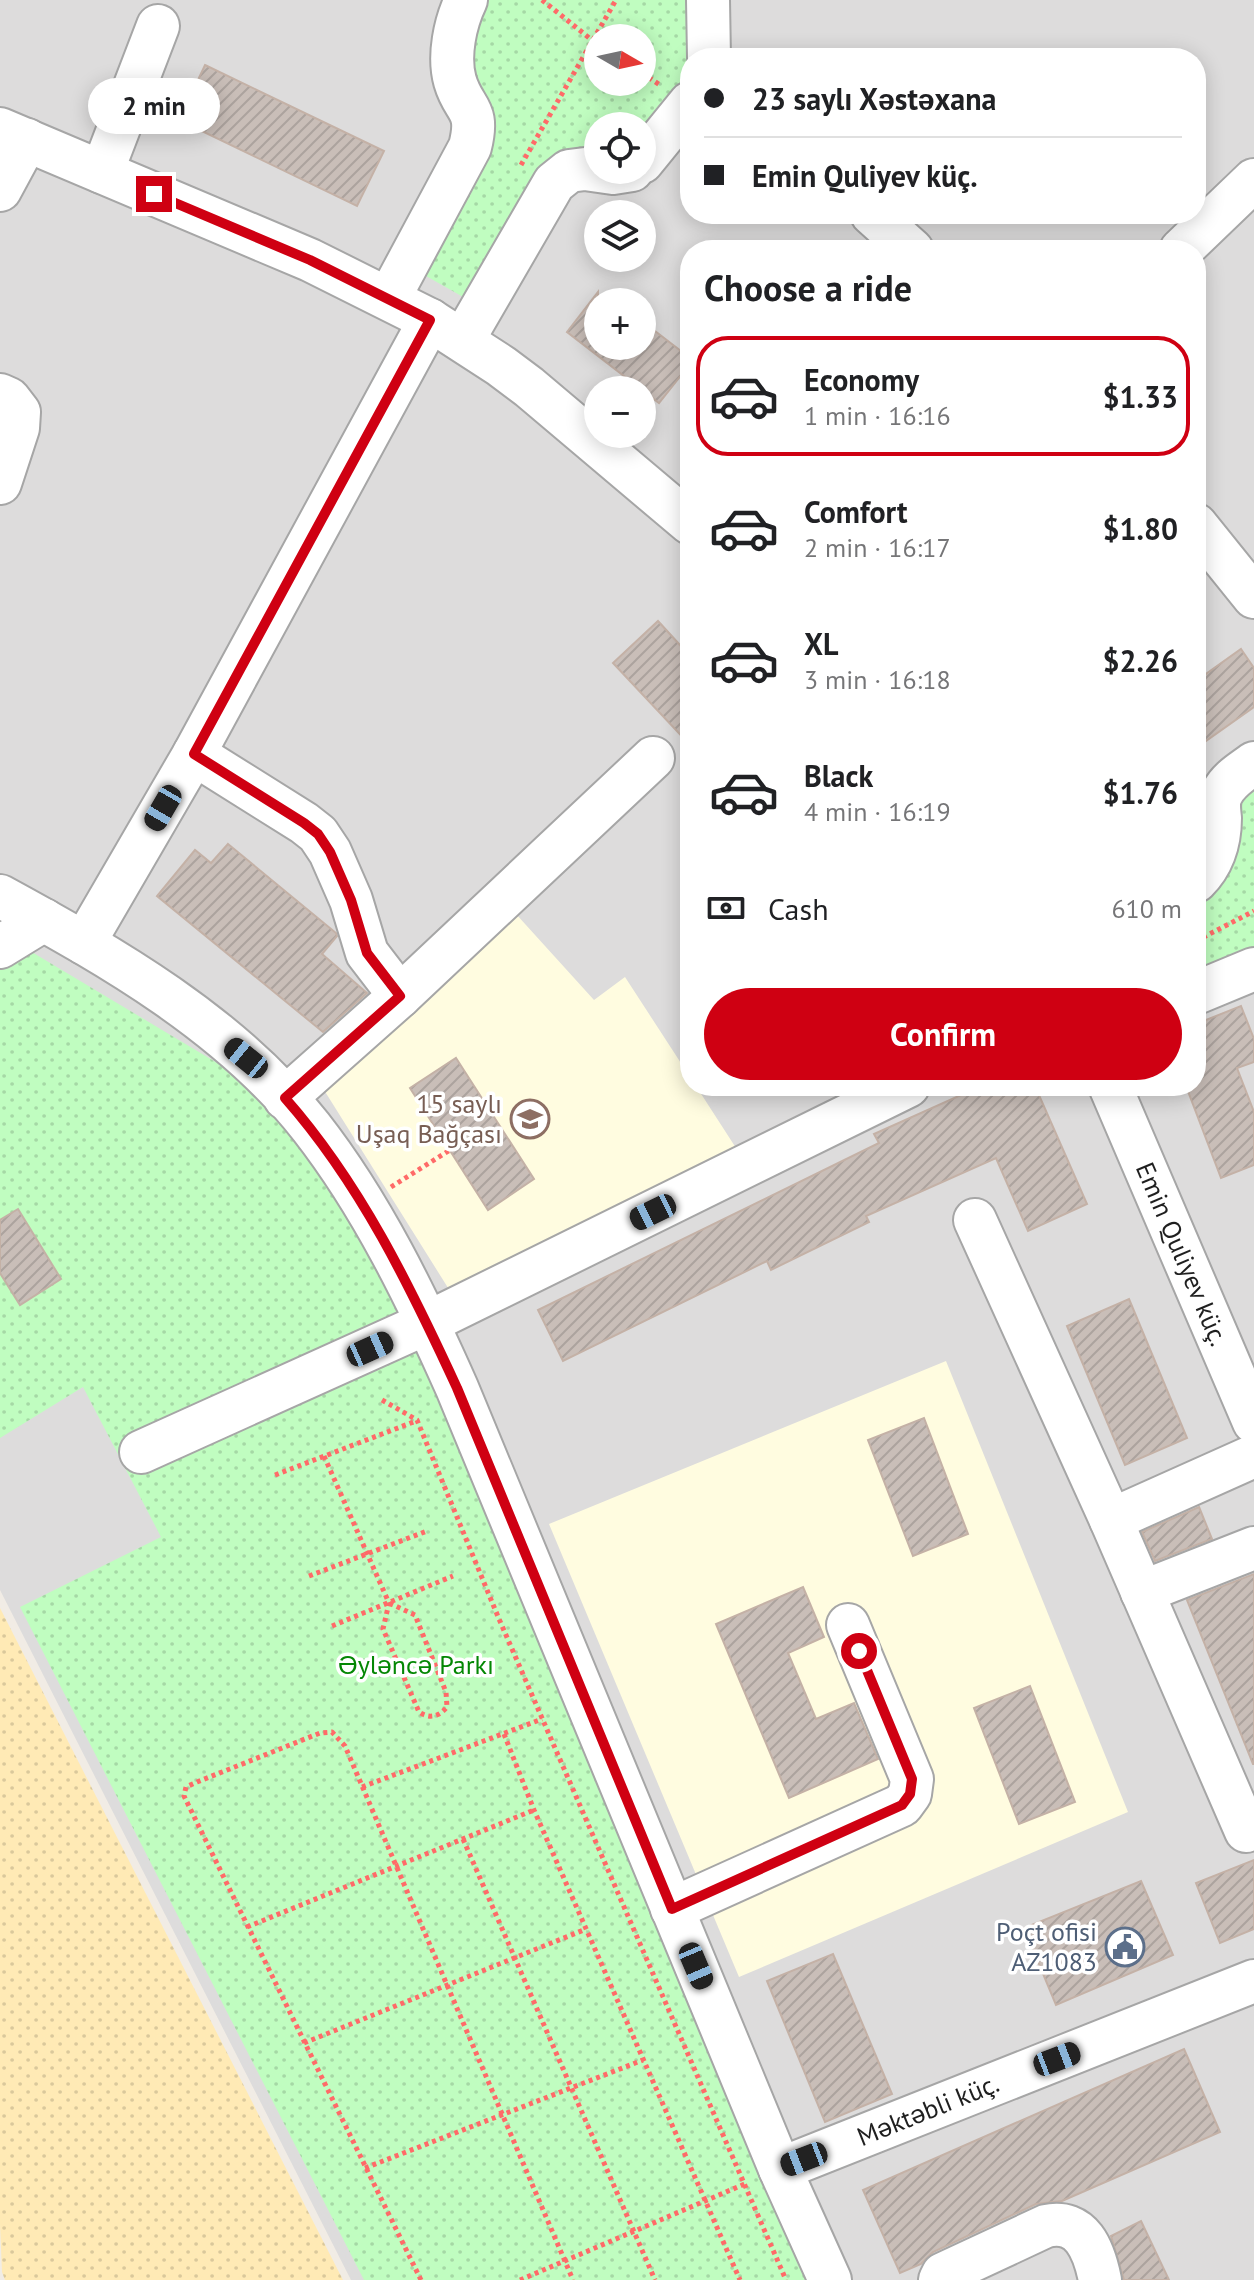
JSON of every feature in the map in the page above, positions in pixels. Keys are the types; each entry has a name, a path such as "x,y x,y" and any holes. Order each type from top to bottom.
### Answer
{"street":[{"path":"389,298 470,147 475,128 470,109 455,83 452,58 455,34 466,0"},
{"path":"708,0 709,48"},
{"path":"102,172 158,26"},
{"path":"656,145 680,115"},
{"path":"0,190 14,135 310,260 446,330 529,387 680,515"},
{"path":"84,943 446,330 554,183 569,171 584,169"},
{"path":"1191,240 1254,180"},
{"path":"883,224 901,240"},
{"path":"0,395 9,399 19,412 18,428 0,483"},
{"path":"1206,537 1254,597"},
{"path":"194,754 318,834 330,852 351,900 367,953 400,996"},
{"path":"285,1098 400,996 653,758"},
{"path":"1206,869 1220,832 1219,796 1232,778 1254,763"},
{"path":"0,896 139,978 246,1058 311,1128 363,1204 427,1323 457,1388 672,1909 762,2176 830,2280"},
{"path":"0,947 44,920"},
{"path":"1206,989 1254,969"},
{"path":"141,1452 427,1323 888,1096"},
{"name":"Emin Quliyev küç.","path":"1114,1096 1254,1422"},
{"path":"975,1220 1111,1520 1246,1831"},
{"path":"1111,1520 1254,1456"},
{"path":"1142,1592 1254,1548"},
{"path":"672,1909 902,1805 910,1794 912,1779 848,1625"},
{"name":"Məktəbli küç.","path":"762,2176 1254,1981"},
{"path":"940,2280 943,2274 1046,2226 1060,2223 1073,2227 1081,2234 1100,2280"}],"path":[{"path":"542,0 584,34"},
{"path":"1206,936 1254,911"},
{"path":"363,1204 450,1150"},
{"path":"382,1400 417,1420 542,1719 762,2176 786,2280"},
{"path":"275,1475 417,1420"},
{"path":"324,1456 389,1603 383,1629 419,1712 426,1717 433,1716 447,1707 446,1692 415,1615 389,1603"},
{"path":"309,1576 427,1531"},
{"path":"332,1626 453,1576"},
{"path":"362,1787 542,1719"},
{"path":"421,2280 184,1796 186,1787 320,1733 332,1732 345,1746 573,2280"},
{"path":"504,1734 534,1810 740,2280"},
{"path":"247,1927 534,1810"},
{"path":"463,1839 655,2280"},
{"path":"304,2043 586,1929"},
{"path":"365,2168 643,2060"},
{"path":"520,2280 762,2176"}],"shaded area":[{"path":"0,0 1254,0 1254,2280 351,2280 0,1590"},
{"name":"15 saylı Uşaq Bağçası","path":"516,914 594,1000 625,977 680,1062 680,1096 702,1096 736,1148 450,1291 324,1090"},
{"path":"946,1361 1128,1812 739,1977 549,1524"}],"sand":[{"path":"0,1608 343,2280 5,2280 0,2224"}],"green space":[{"path":"485,0 694,0 691,48 680,48 680,91 656,121 656,112 584,112 584,171 472,302 419,272 490,141 465,69"},
{"path":"1254,785 1254,957 1206,975 1206,877 1240,803"},
{"name":"Əyləncə Parkı","path":"0,933 239,1076 294,1130 352,1222 420,1350 809,2280 364,2280 20,1607 161,1537 83,1387 0,1438"}],"building":[{"path":"205,65 384,151 357,206 179,120"},
{"path":"584,310 584,345 567,332"},
{"path":"656,332 680,350 680,377 659,403 656,401 656,376 624,376 603,360 656,360"},
{"path":"658,621 680,645 680,734 613,663"},
{"path":"1241,649 1254,668 1254,707 1206,741 1206,674"},
{"path":"228,844 336,933 337,936 322,954 367,993 323,1032 157,896 195,850 211,863"},
{"path":"1241,1006 1254,1039 1254,1062 1237,1068 1254,1112 1254,1165 1221,1178 1190,1096 1206,1096 1206,1020"},
{"path":"456,1058 534,1179 488,1210 410,1088"},
{"path":"959,1096 1039,1096 1087,1204 1028,1231 996,1158 866,1216 869,1222 771,1270 767,1261 563,1361 538,1310 879,1143 874,1134"},
{"path":"18,1209 61,1279 20,1305 0,1273 0,1220"},
{"path":"1129,1299 1187,1438 1125,1465 1067,1326"},
{"path":"924,1418 968,1534 913,1556 868,1440"},
{"path":"1199,1507 1212,1539 1155,1561 1142,1532"},
{"path":"1254,1574 1254,1764 1253,1764 1187,1600"},
{"path":"803,1587 824,1637 788,1653 816,1719 854,1703 878,1759 789,1798 716,1624"},
{"path":"1030,1686 1075,1802 1019,1824 974,1708"},
{"path":"1254,1860 1254,1929 1220,1943 1196,1883"},
{"path":"1141,1881 1173,1955 1056,2005 1024,1928"},
{"path":"833,1954 892,2094 825,2122 767,1981"},
{"path":"1184,2049 1220,2132 1062,2201 1036,2204 933,2252 921,2264 900,2273 863,2190"},
{"path":"1141,2221 1169,2280 1124,2280 1111,2236"}],"place":[{"name":"15 saylı Uşaq Bağçası","path":"530,1119"},
{"name":"Poçt ofisi AZ1083","path":"1125,1947"}],"route":[{"path":"154,194 310,260 430,320 194,754 318,834 330,852 351,900 367,953 400,996 285,1098 311,1128 363,1204 427,1323 457,1388 672,1909 902,1805 910,1794 912,1779 859,1651"}]}
